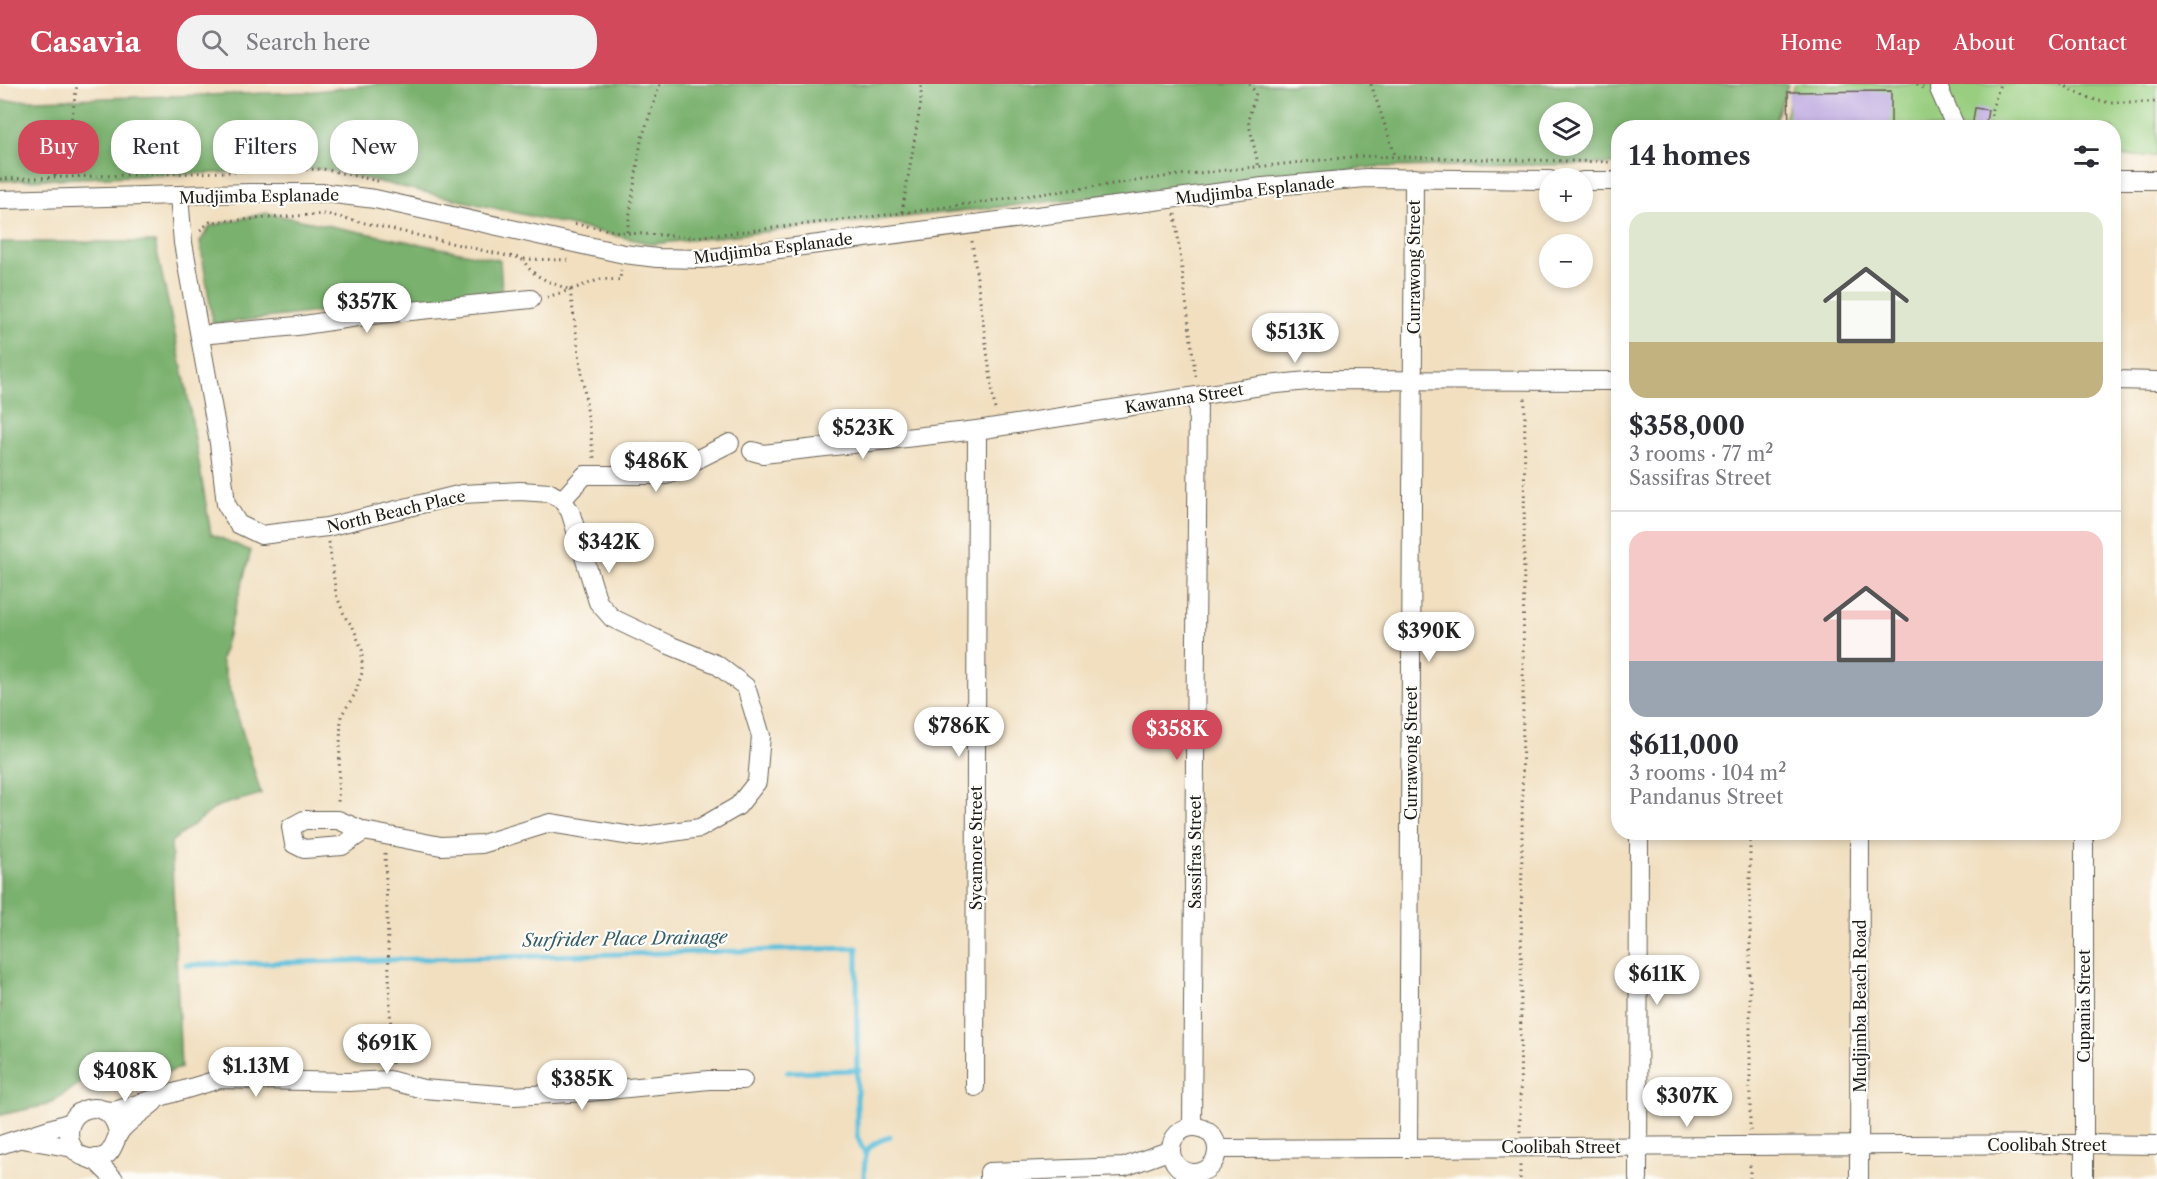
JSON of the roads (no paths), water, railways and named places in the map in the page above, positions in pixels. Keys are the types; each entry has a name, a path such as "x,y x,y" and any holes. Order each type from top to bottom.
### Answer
{"street":[{"path":"1939,89 1953,120"},
{"name":"Mudjimba Esplanade","path":"0,201 296,192 349,195 623,262 657,258 702,259 1263,188 1366,178 1539,180"},
{"name":"Currawong Street","path":"1406,178 1413,380 1408,1148"},
{"path":"2121,180 2157,180"},
{"path":"1593,181 1611,181"},
{"name":"North Beach Place","path":"179,196 183,243 219,442 226,504 238,524 261,535 327,528 462,494 519,491 550,494 562,500"},
{"path":"200,334 297,326 371,315 531,299"},
{"name":"Kawanna Street","path":"752,451 763,454 977,430 1267,385 1318,380 1611,381"},
{"path":"2121,380 2157,381"},
{"name":"Sassifras Street","path":"1192,1126 1198,397"},
{"name":"Sycamore Street","path":"975,1087 977,430"},
{"path":"372,832 342,846 304,849 294,844 291,827 304,820 338,820 372,832 441,846 482,844 550,823 638,837 700,828 738,806 758,782 761,736 746,687 716,664 612,618 598,602 570,511 562,500 585,475 666,474 730,443"},
{"path":"1638,1179 1639,840"},
{"name":"Mudjimba Beach Road","path":"1859,1179 1860,840"},
{"name":"Cupania Street","path":"2084,840 2084,1179"},
{"path":"0,1145 71,1122 84,1110 92,1108 114,1111 220,1079 349,1082 386,1094 423,1089 514,1096 588,1092 709,1080 743,1080"},
{"path":"20,1139 78,1152 92,1158 103,1156 110,1152 122,1129 160,1097"},
{"path":"101,1110 113,1118 122,1179"},
{"path":"71,1122 68,1130 69,1139 78,1152 98,1162 114,1179"},
{"path":"1192,1126 1208,1131 1217,1149 1212,1164 1206,1170 1192,1176 1173,1160 1171,1149 1176,1135 1182,1129 1192,1126"},
{"name":"Coolibah Street","path":"1217,1149 2084,1144 2157,1146"},
{"path":"989,1179 989,1172 1124,1167 1171,1149"}],"waterway":[{"name":"Surfrider Place Drainage","path":"186,965 857,948 857,1136 865,1154"},
{"path":"787,1072 859,1070"},
{"name":"Surfrider Place Drainage","path":"864,1179 867,1151 875,1143 890,1137"}]}
